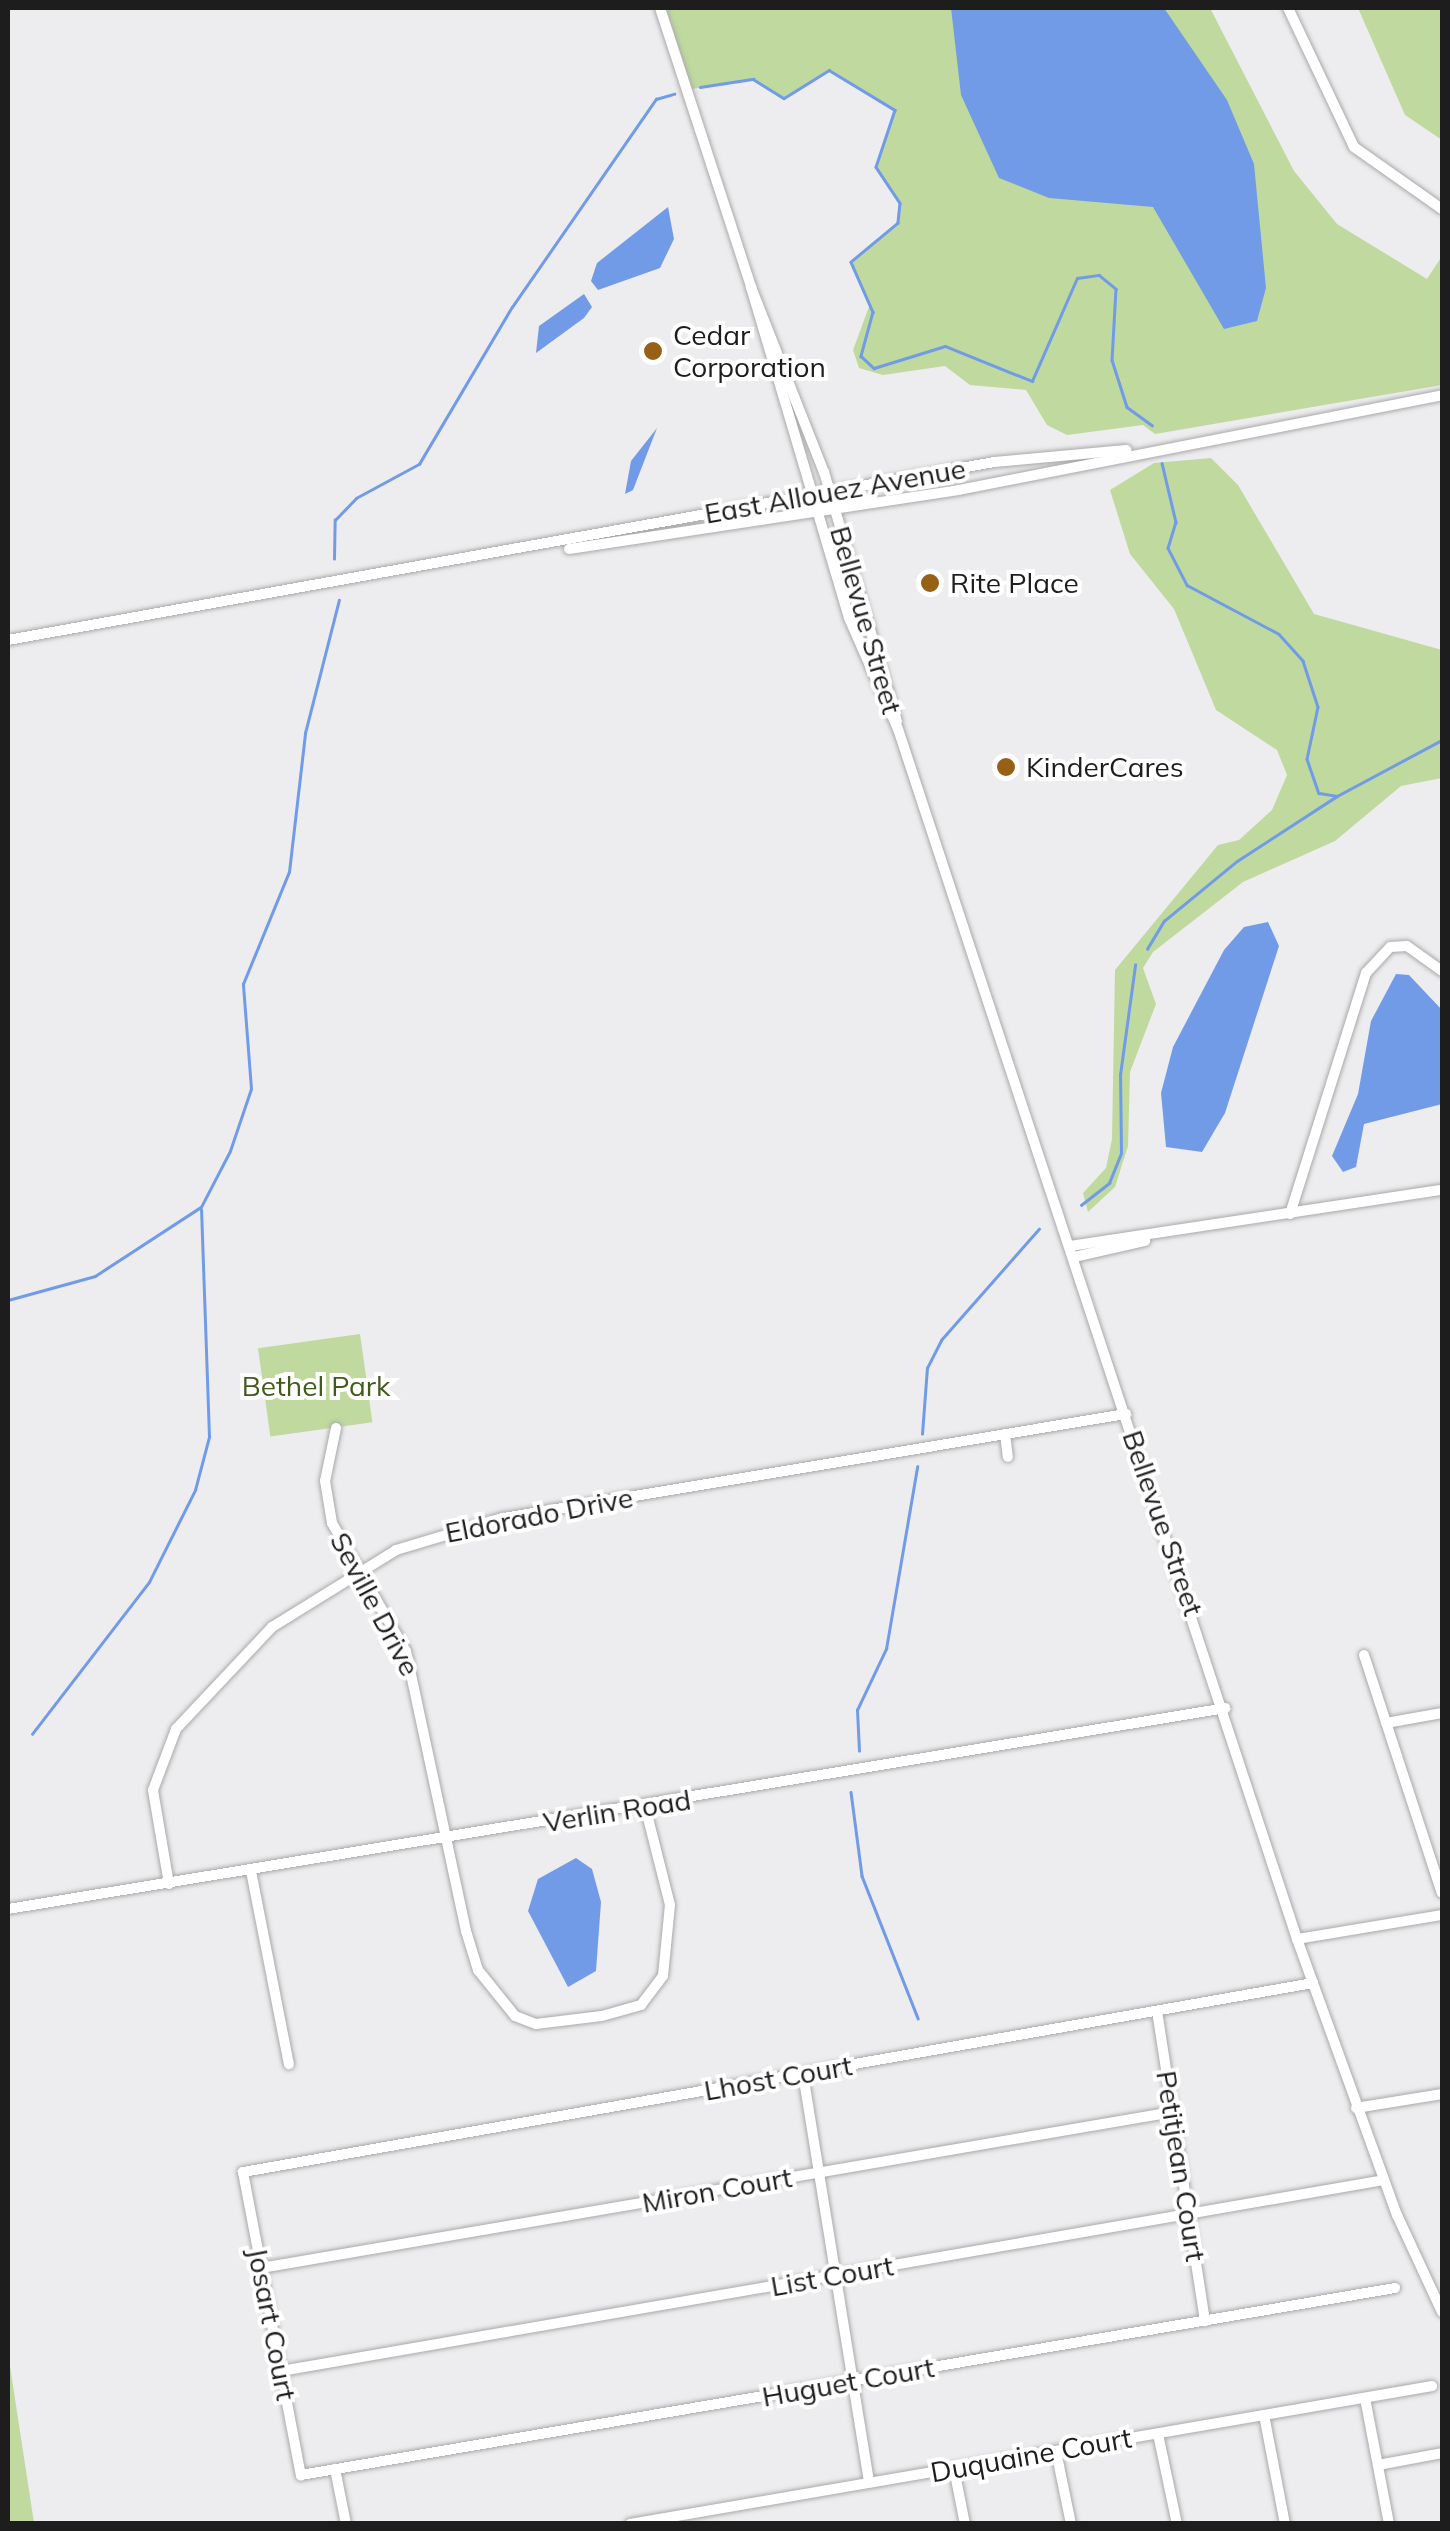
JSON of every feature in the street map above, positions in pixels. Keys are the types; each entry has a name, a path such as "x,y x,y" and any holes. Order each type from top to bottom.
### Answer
{"street":[{"name":"Bellevue Street","path":"660,8 751,287 815,515 898,729"},
{"path":"1288,8 1354,147 1442,208"},
{"name":"Bellevue Street","path":"751,287 829,491 898,729 1226,1708 1297,1939 1356,2108 1442,2312"},
{"name":"East Allouez Avenue","path":"548,550 810,494 1126,450 1442,395"},
{"name":"East Allouez Avenue","path":"8,640 548,550 835,512 1126,450"},
{"path":"1290,1214 1366,973 1390,947 1406,946 1442,971"},
{"path":"1072,1252 1442,1190"},
{"name":"Eldorado Drive","path":"169,1884 153,1790 176,1729 272,1627 358,1571 452,1528 1126,1414"},
{"name":"Seville Drive","path":"336,1428 327,1502 358,1571 418,1682 446,1839 478,1970 499,2002 536,2024 602,2016 641,2005 662,1976 670,1942 645,1806"},
{"path":"1005,1434 1008,1458"},
{"path":"1364,1655 1442,1893"},
{"name":"Verlin Road","path":"8,1909 1226,1708"},
{"path":"1386,1723 1442,1714"},
{"path":"252,1871 289,2064"},
{"path":"1297,1939 1442,1915"},
{"name":"Lhost Court","path":"243,2172 1313,1983"},
{"name":"Petitjean Court","path":"1158,2011 1206,2320"},
{"path":"802,2074 868,2483"},
{"path":"1356,2108 1442,2094"},
{"name":"Miron Court","path":"261,2268 1173,2112"},
{"name":"Josart Court","path":"243,2172 300,2475"},
{"name":"List Court","path":"281,2371 1384,2180"},
{"name":"Huguet Court","path":"300,2475 1395,2288"},
{"name":"Duquaine Court","path":"630,2524 1432,2386"},
{"path":"1365,2398 1389,2524"},
{"path":"1264,2416 1285,2524"},
{"path":"1158,2434 1177,2524"},
{"path":"1056,2451 1070,2524"},
{"path":"1378,2465 1442,2453"},
{"path":"954,2468 965,2524"},
{"path":"335,2469 346,2524"}],"green space":[{"path":"666,8 1210,8 1294,171 1337,224 1427,279 1442,256 1442,385 1155,434 1143,425 1067,435 1047,425 1026,390 970,385 945,366 883,375 859,368 853,350 870,304 851,262 898,223 900,203 876,167 895,110 828,70 784,98 753,79 692,89"},
{"path":"1358,8 1442,8 1442,140 1405,115"},
{"path":"1211,458 1238,485 1314,614 1442,650 1442,778 1401,786 1335,841 1243,882 1153,952 1143,968 1156,1004 1130,1072 1128,1146 1115,1187 1088,1212 1083,1193 1106,1168 1112,1139 1115,970 1218,845 1239,840 1272,810 1287,775 1277,750 1216,710 1174,609 1130,554 1110,490 1154,463"},
{"name":"Bethel Park","path":"360,1334 372,1422 270,1436 258,1348"},
{"path":"8,2353 34,2523 8,2523"}],"water":[{"path":"951,8 1164,8 1227,100 1254,164 1266,288 1257,321 1224,329 1153,207 1049,198 999,178 961,95"},
{"path":"668,207 674,239 660,268 598,290 591,281 597,263"},
{"path":"584,294 592,307 584,318 536,353 539,326"},
{"path":"657,428 633,490 625,494 631,461"},
{"path":"1268,922 1279,946 1225,1113 1202,1152 1166,1147 1161,1093 1173,1047 1224,950 1244,927"},
{"path":"1396,974 1409,975 1442,1010 1442,1104 1364,1124 1356,1167 1343,1172 1332,1156 1358,1094 1371,1021"},
{"path":"576,1858 592,1869 601,1902 596,1971 568,1987 528,1911 538,1879"}],"waterway":[{"path":"700,87 753,79 784,98 829,70 895,110 876,167 900,203 898,223 851,262 873,312 861,356 874,368 945,346 1032,381 1077,278 1099,275 1116,289 1112,360 1127,407 1152,425"},
{"path":"334,559 335,520 356,498 419,464 512,307 656,99 674,94"},
{"path":"1162,463 1176,522 1168,548 1187,585 1279,634 1303,661 1318,707 1307,759 1319,793 1337,796 1442,740"},
{"path":"8,1300 95,1276 201,1207 230,1151 251,1089 243,984 289,872 305,733 339,600"},
{"path":"1147,949 1164,921 1237,861 1337,796"},
{"path":"1081,1205 1109,1183 1121,1153 1120,1075 1135,965"},
{"path":"32,1734 149,1582 195,1490 209,1437 201,1210"},
{"path":"922,1434 927,1368 941,1340 1039,1229"},
{"path":"859,1751 857,1710 886,1649 917,1467"},
{"path":"851,1792 862,1876 918,2018"}],"place":[{"name":"Cedar Corporation","path":"653,351"},
{"name":"Rite Place","path":"930,583"},
{"name":"KinderCares","path":"1006,767"}]}
